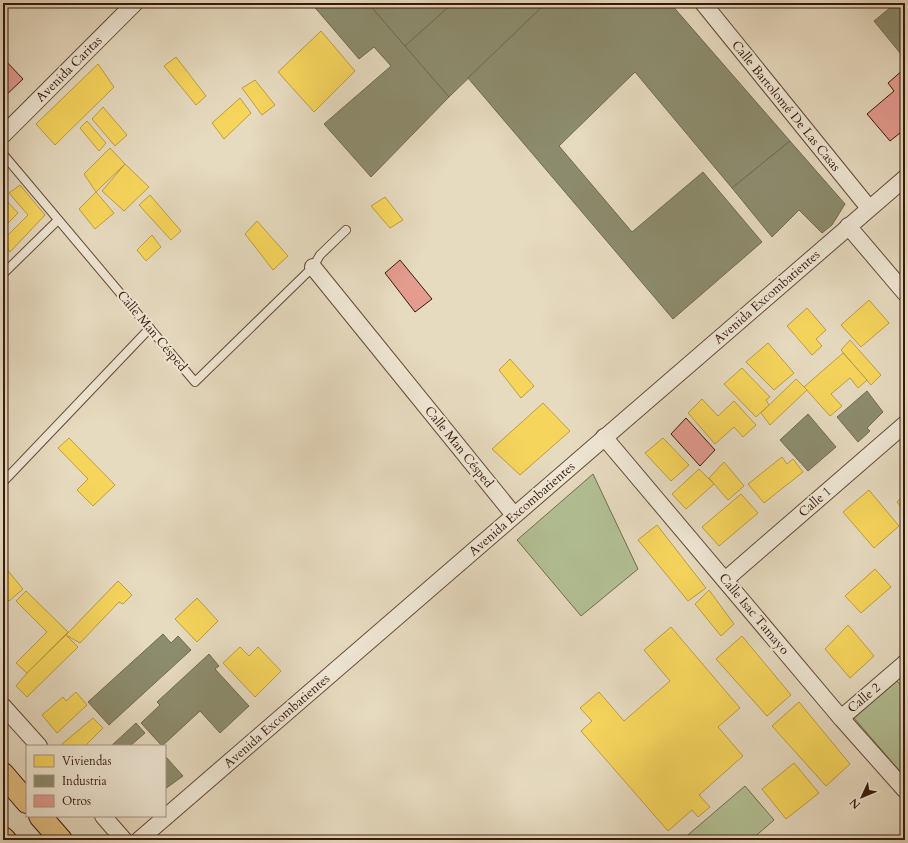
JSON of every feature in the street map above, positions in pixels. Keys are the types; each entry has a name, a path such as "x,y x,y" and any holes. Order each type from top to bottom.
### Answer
{"highway":[{"path":"3,774 26,801"},
{"path":"41,817 61,840"}],"street":[{"name":"Avenida Caritas","path":"3,135 135,3"},
{"name":"Calle Bartolomé De Las Casas","path":"703,3 869,208"},
{"name":"Avenida Excombatientes","path":"166,817 905,178"},
{"path":"848,226 905,293"},
{"name":"Calle Man Césped","path":"313,267 514,515"},
{"name":"Calle 1","path":"725,580 905,424"},
{"name":"Calle Isac Tamayo","path":"604,437 841,718 905,790"},
{"name":"Calle 2","path":"841,718 905,663"},
{"path":"3,706 38,745"},
{"path":"104,817 124,840"},
{"name":"Avenida Excombatientes","path":"139,840 166,817"}],"lane":[{"name":"Calle Man Césped","path":"3,154 195,382 313,267 320,255 346,230"},
{"path":"3,274 58,220"},
{"path":"3,482 150,328"}],"green space":[{"path":"593,474 638,569 581,616 517,540"},
{"path":"897,681 905,690 905,777 854,718"},
{"path":"745,786 774,820 751,840 682,840"}],"building: Viviendas":[{"path":"321,31 355,71 314,112 278,72"},
{"path":"176,57 206,96 196,105 164,66"},
{"path":"98,64 114,87 55,145 36,124"},
{"path":"255,80 275,105 262,115 242,88"},
{"path":"240,98 251,113 224,139 212,123"},
{"path":"103,107 127,135 115,146 92,119"},
{"path":"87,121 106,143 99,151 80,128"},
{"path":"110,148 125,164 96,192 84,174"},
{"path":"125,164 149,187 124,211 102,191"},
{"path":"20,185 45,215 10,252 3,240 28,215 9,193"},
{"path":"96,192 114,213 95,229 79,209"},
{"path":"150,195 181,231 171,240 139,205"},
{"path":"3,197 18,213 3,228"},
{"path":"385,197 403,220 390,228 371,206"},
{"path":"257,221 288,256 273,270 245,234"},
{"path":"152,235 161,247 146,261 137,250"},
{"path":"869,300 889,323 861,347 841,325"},
{"path":"807,308 826,330 816,339 822,346 812,355 787,326"},
{"path":"850,340 881,375 871,385 841,350"},
{"path":"768,343 794,373 774,390 746,362"},
{"path":"843,353 867,380 858,388 850,378 831,394 842,406 830,416 804,387"},
{"path":"510,359 534,386 521,398 499,370"},
{"path":"742,368 770,397 766,400 769,405 756,417 724,384"},
{"path":"796,379 807,390 770,425 761,413"},
{"path":"702,399 718,416 734,401 756,425 743,437 734,427 715,444 688,413"},
{"path":"543,403 570,431 520,475 492,449"},
{"path":"69,438 115,485 93,506 77,490 88,479 58,448"},
{"path":"663,438 689,465 671,481 645,453"},
{"path":"782,457 787,464 793,459 803,472 764,503 748,484"},
{"path":"724,462 744,486 728,500 709,478"},
{"path":"699,469 714,484 686,509 672,494"},
{"path":"869,490 899,526 874,548 843,512"},
{"path":"741,494 758,513 719,546 702,527"},
{"path":"905,494 905,512 897,502"},
{"path":"657,525 706,588 688,601 638,540"},
{"path":"3,565 23,589 9,601 3,595"},
{"path":"875,569 891,587 861,613 845,596"},
{"path":"118,581 132,595 123,604 119,602 80,643 66,635"},
{"path":"709,590 734,624 721,636 695,604"},
{"path":"26,591 68,632 27,673 16,663 47,632 16,601"},
{"path":"197,598 218,621 197,642 175,619"},
{"path":"848,625 874,656 850,678 825,649"},
{"path":"671,627 740,708 718,727 743,756 699,795 710,807 698,817 692,810 668,831 581,731 592,721 580,708 599,692 624,721 670,681 644,650"},
{"path":"66,635 78,647 27,697 16,686 27,673"},
{"path":"742,636 791,695 767,716 716,659"},
{"path":"240,647 249,656 258,647 281,671 255,697 223,663"},
{"path":"76,692 87,705 57,733 42,715 63,697 66,701"},
{"path":"799,702 850,764 826,786 772,726"},
{"path":"93,718 103,728 86,745 62,744"},
{"path":"794,763 819,793 786,819 762,789"}],"building: Industria":[{"path":"311,3 368,3 449,97 371,177 324,124 391,66 374,47 359,59"},
{"path":"368,3 453,3 405,46"},
{"path":"453,3 546,3 449,97 405,46"},
{"path":"546,3 670,3 790,141 732,188 635,72 559,146 632,232 703,172 762,242 673,319 468,78"},
{"path":"896,3 905,3 905,59 874,21"},
{"path":"790,141 845,204 832,225 822,233 799,210 772,237 732,188"},
{"path":"867,391 883,412 867,428 870,431 858,442 837,417"},
{"path":"808,414 836,447 808,471 780,440"},
{"path":"163,634 171,643 178,636 191,650 109,725 88,702"},
{"path":"209,654 219,666 215,669 249,706 220,733 200,711 163,745 161,745 141,723 160,705 157,702"},
{"path":"136,723 145,733 131,745 112,745"},
{"path":"166,757 183,776 166,788"}],"building: Otros":[{"path":"3,58 23,79 3,98"},
{"path":"904,69 905,129 890,141 867,114 894,91 888,83"},
{"path":"400,260 432,299 415,312 385,273"},
{"path":"686,418 715,450 700,466 671,434"}]}
